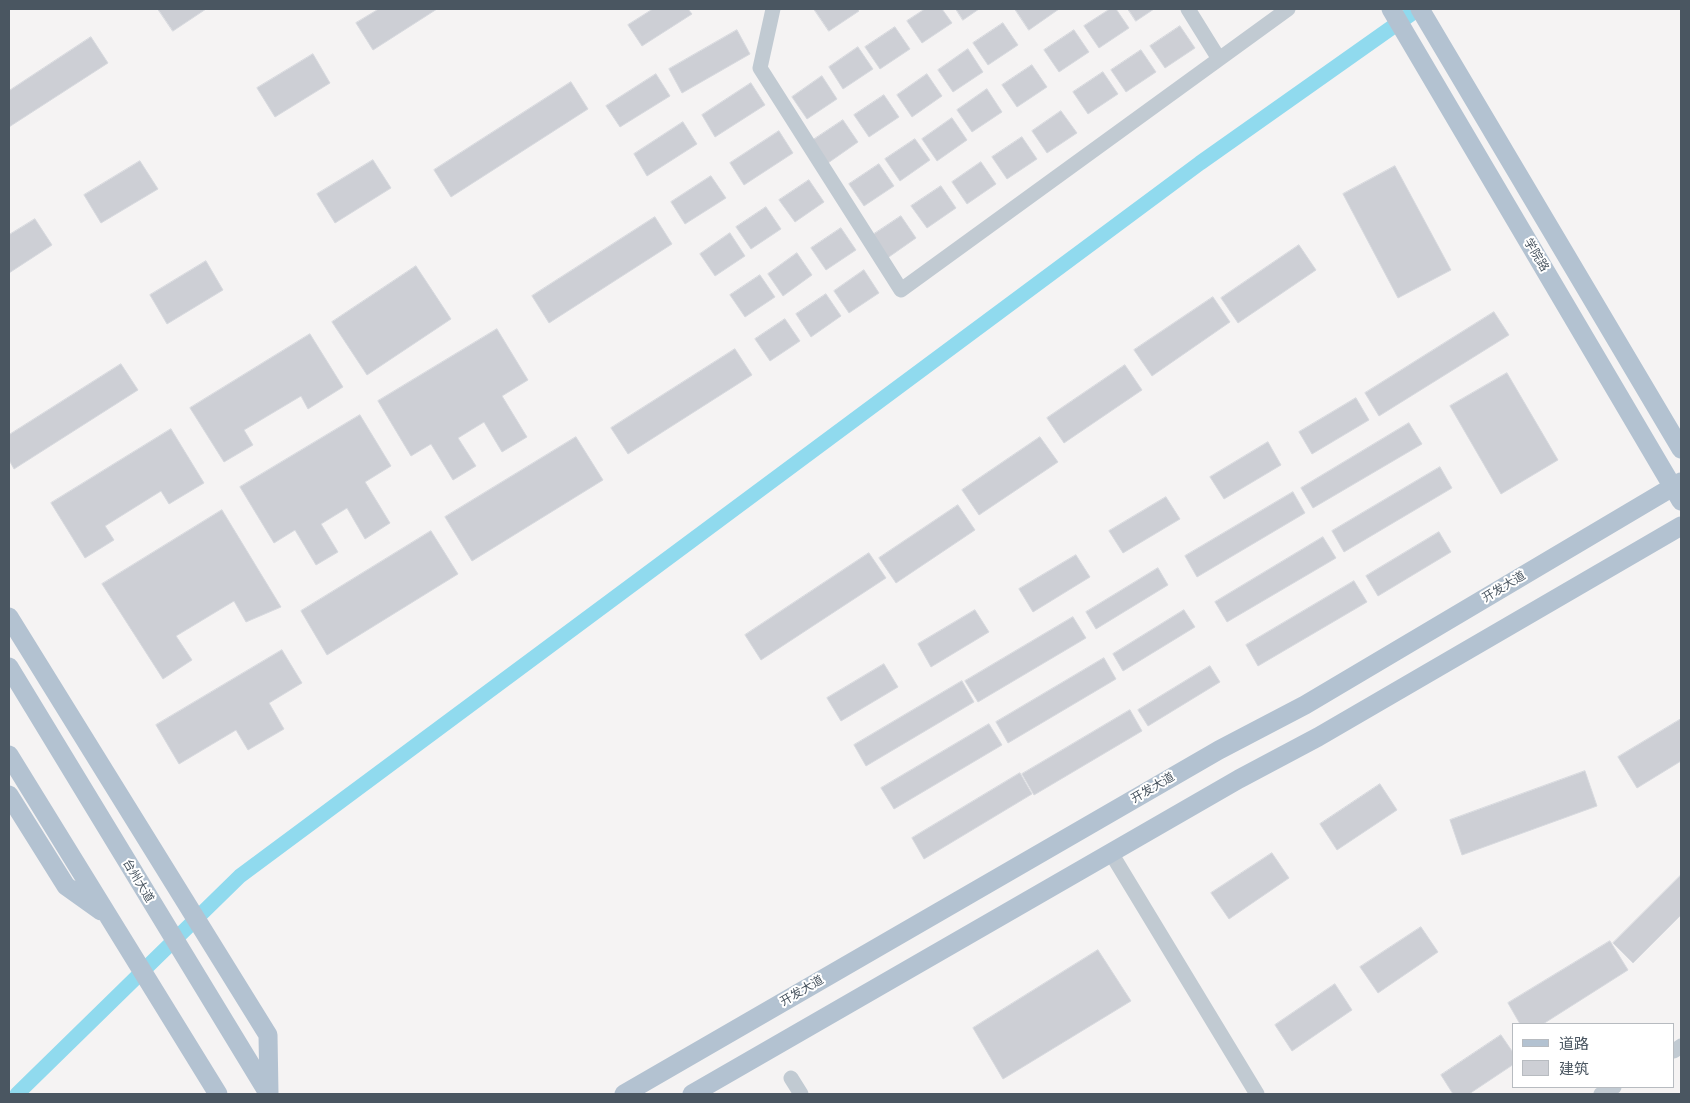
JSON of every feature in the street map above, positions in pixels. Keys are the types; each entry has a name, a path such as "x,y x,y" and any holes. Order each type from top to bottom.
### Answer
{"main road":[{"name":"学院路","path":"1420,9 1681,449"},
{"name":"学院路","path":"1392,10 1679,490"},
{"name":"开发大道","path":"624,1094 1219,750 1305,705 1679,490"},
{"path":"692,1094 1681,526"},
{"path":"9,617 268,1034 269,1094"},
{"name":"台州大道","path":"9,668 269,1094"},
{"path":"9,755 218,1094"},
{"path":"9,795 66,886 108,916"}],"street":[{"path":"773,9 760,68 901,290 1288,9"},
{"path":"1188,9 1219,59"},
{"path":"1111,853 1257,1094"},
{"path":"791,1078 801,1094"}],"building":[{"path":"158,9 206,9 173,31"},
{"path":"379,9 437,9 373,50 356,23"},
{"path":"653,9 688,9 692,14 642,46 628,25"},
{"path":"814,9 857,9 859,11 829,31"},
{"path":"925,9 942,9 952,23 922,43 907,21"},
{"path":"956,9 979,9 963,20"},
{"path":"1015,9 1059,9 1029,30"},
{"path":"1110,9 1116,9 1129,28 1099,48 1084,26"},
{"path":"1128,9 1154,9 1136,21"},
{"path":"1003,23 1018,45 988,65 973,43"},
{"path":"1180,26 1195,48 1165,68 1150,46"},
{"path":"895,27 910,49 880,69 865,47"},
{"path":"737,30 750,54 682,93 669,69"},
{"path":"1074,30 1089,52 1059,72 1044,50"},
{"path":"91,37 108,63 9,127 9,91"},
{"path":"858,47 873,69 843,89 829,67"},
{"path":"968,49 983,72 953,92 938,70"},
{"path":"1141,50 1156,72 1126,92 1111,70"},
{"path":"313,54 330,83 275,117 257,88"},
{"path":"1032,65 1047,87 1017,107 1002,85"},
{"path":"1103,72 1118,94 1088,114 1073,92"},
{"path":"656,74 670,96 620,127 606,106"},
{"path":"927,74 942,96 912,117 897,95"},
{"path":"822,76 837,99 807,119 792,97"},
{"path":"571,82 588,109 451,197 434,170"},
{"path":"751,83 765,105 715,137 702,115"},
{"path":"987,89 1002,112 972,132 957,110"},
{"path":"884,95 899,117 869,137 854,115"},
{"path":"1061,111 1077,133 1047,153 1032,131"},
{"path":"952,118 967,140 937,161 922,139"},
{"path":"843,120 858,142 828,163 813,140"},
{"path":"683,122 697,144 647,176 634,154"},
{"path":"779,131 793,153 744,185 730,163"},
{"path":"1022,137 1037,159 1007,179 992,157"},
{"path":"915,139 930,160 900,181 885,159"},
{"path":"373,160 391,188 335,223 317,194"},
{"path":"140,161 158,189 101,223 84,195"},
{"path":"981,162 996,184 967,204 952,182"},
{"path":"879,164 894,186 864,206 849,184"},
{"path":"1395,166 1451,270 1398,298 1343,194"},
{"path":"711,176 726,198 685,224 671,202"},
{"path":"809,180 824,202 795,222 779,200"},
{"path":"941,186 956,208 927,228 911,206"},
{"path":"766,207 781,229 751,249 736,227"},
{"path":"901,216 916,238 886,259 871,236"},
{"path":"655,217 672,244 549,323 532,296"},
{"path":"35,219 52,245 9,273 9,235"},
{"path":"841,228 856,250 826,270 811,248"},
{"path":"730,233 745,256 715,276 700,254"},
{"path":"1299,245 1316,270 1238,323 1221,298"},
{"path":"797,253 812,275 783,296 768,274"},
{"path":"206,261 223,290 167,324 150,295"},
{"path":"416,266 451,319 367,375 332,322"},
{"path":"864,270 879,293 849,313 834,291"},
{"path":"760,275 775,297 745,317 730,295"},
{"path":"826,294 841,316 811,337 796,314"},
{"path":"1213,297 1230,322 1152,376 1134,350"},
{"path":"1494,312 1509,335 1379,416 1365,393"},
{"path":"785,319 800,341 770,361 755,339"},
{"path":"497,329 528,380 502,396 527,437 502,452 484,422 458,438 476,466 453,480 431,444 411,456 378,401"},
{"path":"310,334 343,387 308,409 301,396 244,430 253,445 224,462 190,408"},
{"path":"735,349 752,375 628,454 611,428"},
{"path":"121,364 138,390 14,469 9,460 9,435"},
{"path":"1125,365 1142,390 1064,443 1047,418"},
{"path":"1507,373 1558,460 1501,494 1450,406"},
{"path":"1356,398 1369,420 1312,454 1299,432"},
{"path":"360,415 391,466 365,482 390,523 365,539 347,508 321,524 338,552 316,565 295,530 274,543 240,487"},
{"path":"1409,423 1422,444 1313,508 1301,488"},
{"path":"171,429 204,483 169,504 161,491 105,526 114,540 85,558 51,503"},
{"path":"576,437 603,480 472,561 445,517"},
{"path":"1040,437 1058,462 979,515 962,490"},
{"path":"1268,442 1281,465 1224,499 1210,477"},
{"path":"1440,467 1452,488 1344,552 1332,531"},
{"path":"1293,492 1305,513 1197,577 1185,556"},
{"path":"1166,497 1180,519 1123,553 1109,531"},
{"path":"958,505 975,530 896,583 879,558"},
{"path":"222,510 281,607 246,622 234,601 176,636 192,660 163,679 102,584"},
{"path":"431,531 458,574 327,655 301,611"},
{"path":"1439,532 1451,552 1378,596 1366,576"},
{"path":"1323,537 1336,558 1227,622 1215,602"},
{"path":"869,553 886,578 761,660 745,635"},
{"path":"1076,555 1090,577 1033,612 1019,589"},
{"path":"1158,568 1168,585 1096,629 1086,612"},
{"path":"1354,581 1367,602 1258,666 1246,645"},
{"path":"975,610 989,632 931,667 918,644"},
{"path":"1184,610 1195,627 1123,671 1113,654"},
{"path":"1073,617 1086,638 978,702 965,681"},
{"path":"282,650 302,683 269,703 284,729 248,750 236,730 179,764 156,725"},
{"path":"1104,658 1116,679 1008,743 996,722"},
{"path":"884,664 898,687 841,721 827,698"},
{"path":"1210,666 1220,682 1148,726 1138,710"},
{"path":"962,681 974,702 866,766 854,745"},
{"path":"1130,710 1142,731 1034,795 1022,774"},
{"path":"1681,719 1681,761 1637,788 1618,757"},
{"path":"989,724 1002,745 894,809 881,788"},
{"path":"1585,771 1597,806 1462,855 1450,820"},
{"path":"1020,773 1032,794 924,859 912,838"},
{"path":"1380,784 1397,810 1337,850 1320,824"},
{"path":"1272,853 1289,878 1229,919 1211,893"},
{"path":"1681,875 1681,915 1633,963 1613,943"},
{"path":"1421,927 1438,952 1378,993 1360,967"},
{"path":"1610,941 1628,970 1545,1023 1519,1023 1508,1003"},
{"path":"1098,950 1131,1001 1003,1079 973,1028"},
{"path":"1335,984 1352,1010 1292,1051 1275,1025"},
{"path":"1501,1035 1512,1051 1512,1065 1469,1094 1453,1094 1441,1075"}],"waterway":[{"path":"17,1094 240,876 1200,163 1418,9"}]}
